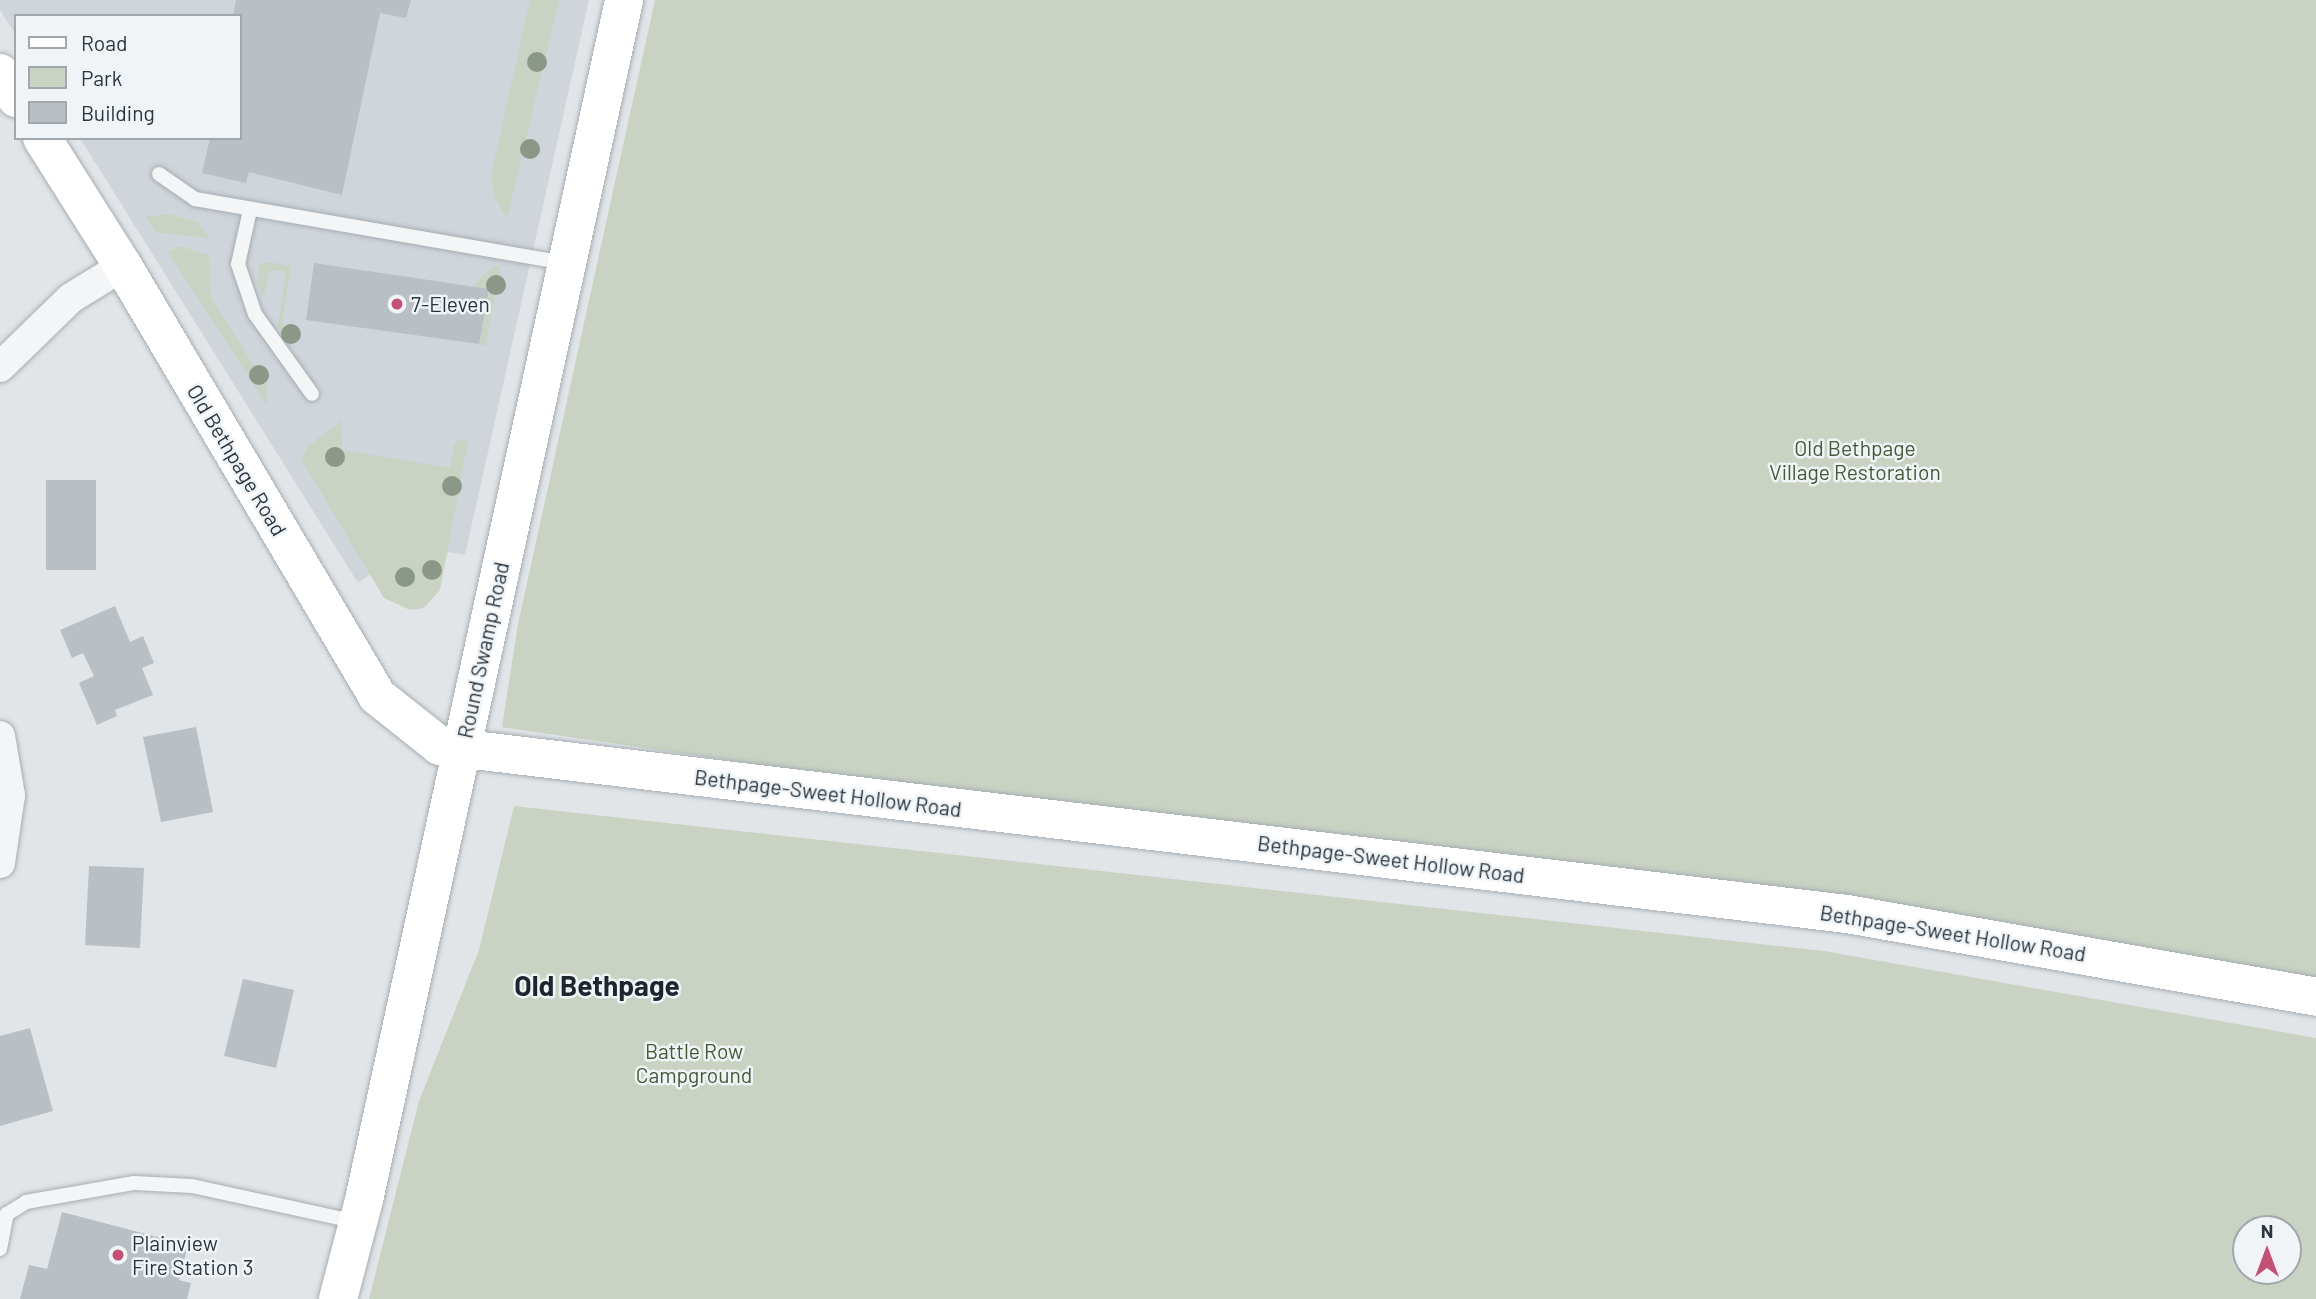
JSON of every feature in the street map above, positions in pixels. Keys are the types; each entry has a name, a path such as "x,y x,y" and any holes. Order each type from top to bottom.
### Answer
{"main road":[{"name":"Round Swamp Road","path":"338,1299 358,1223 624,0"},
{"path":"0,73 14,95"},
{"name":"Old Bethpage Road","path":"42,140 123,266 377,696 440,746 461,751"},
{"name":"Bethpage-Sweet Hollow Road","path":"461,751 1847,914 2316,997"}],"street":[{"path":"0,368 71,298 123,266"},
{"path":"0,736 10,795 0,863"}],"lane":[{"path":"159,174 195,199 567,263"},
{"path":"250,210 238,264 250,301 312,394"},
{"path":"0,1250 7,1214 26,1202 134,1183 192,1186 358,1223"}],"shaded area":[{"path":"0,0 589,0 465,555 448,552 444,564 375,571 358,583 81,140 242,140 242,14 14,14 14,32 0,10"}],"green space":[{"path":"530,0 559,0 507,218 494,196 491,176"},
{"name":"Old Bethpage Village Restoration","path":"655,0 2316,0 2316,993 502,727 518,624"},
{"path":"168,214 198,222 209,238 156,232 146,217"},
{"path":"178,246 209,255 210,295 267,387 267,405 168,252"},
{"path":"269,262 291,266 282,324 296,327 290,348 278,327 286,272 270,270 263,298 258,283 259,264"},
{"path":"493,266 500,266 486,346 479,344 489,289 472,286"},
{"path":"342,421 342,450 450,468 454,445 459,440 468,441 440,590 424,608 410,610 384,598 301,459 308,446"},
{"name":"Battle Row Campground","path":"514,806 1824,951 2316,1038 2316,1299 369,1299 419,1101 479,950"}],"building":[{"path":"236,0 411,0 406,18 380,13 342,195 249,172 246,183 202,173 210,140 242,140 242,14 233,14"},
{"name":"7-Eleven","path":"314,263 489,289 479,344 306,320"},
{"path":"46,480 96,480 96,570 46,570"},
{"path":"115,606 130,642 143,636 154,663 142,668 153,695 115,710 117,716 97,725 79,683 94,676 83,653 72,658 60,630"},
{"path":"196,727 213,812 161,822 143,737"},
{"path":"89,866 144,868 140,948 85,945"},
{"path":"243,979 294,990 276,1068 224,1056"},
{"path":"30,1028 53,1111 0,1126 0,1036"},
{"name":"Plainview Fire Station 3","path":"62,1212 188,1245 179,1280 191,1283 187,1299 20,1299 29,1265 47,1269"}],"place":[{"name":"7-Eleven","path":"397,304"},
{"name":"Plainview Fire Station 3","path":"118,1255"}],"district":[{"name":"Old Bethpage","path":"597,985"}]}
